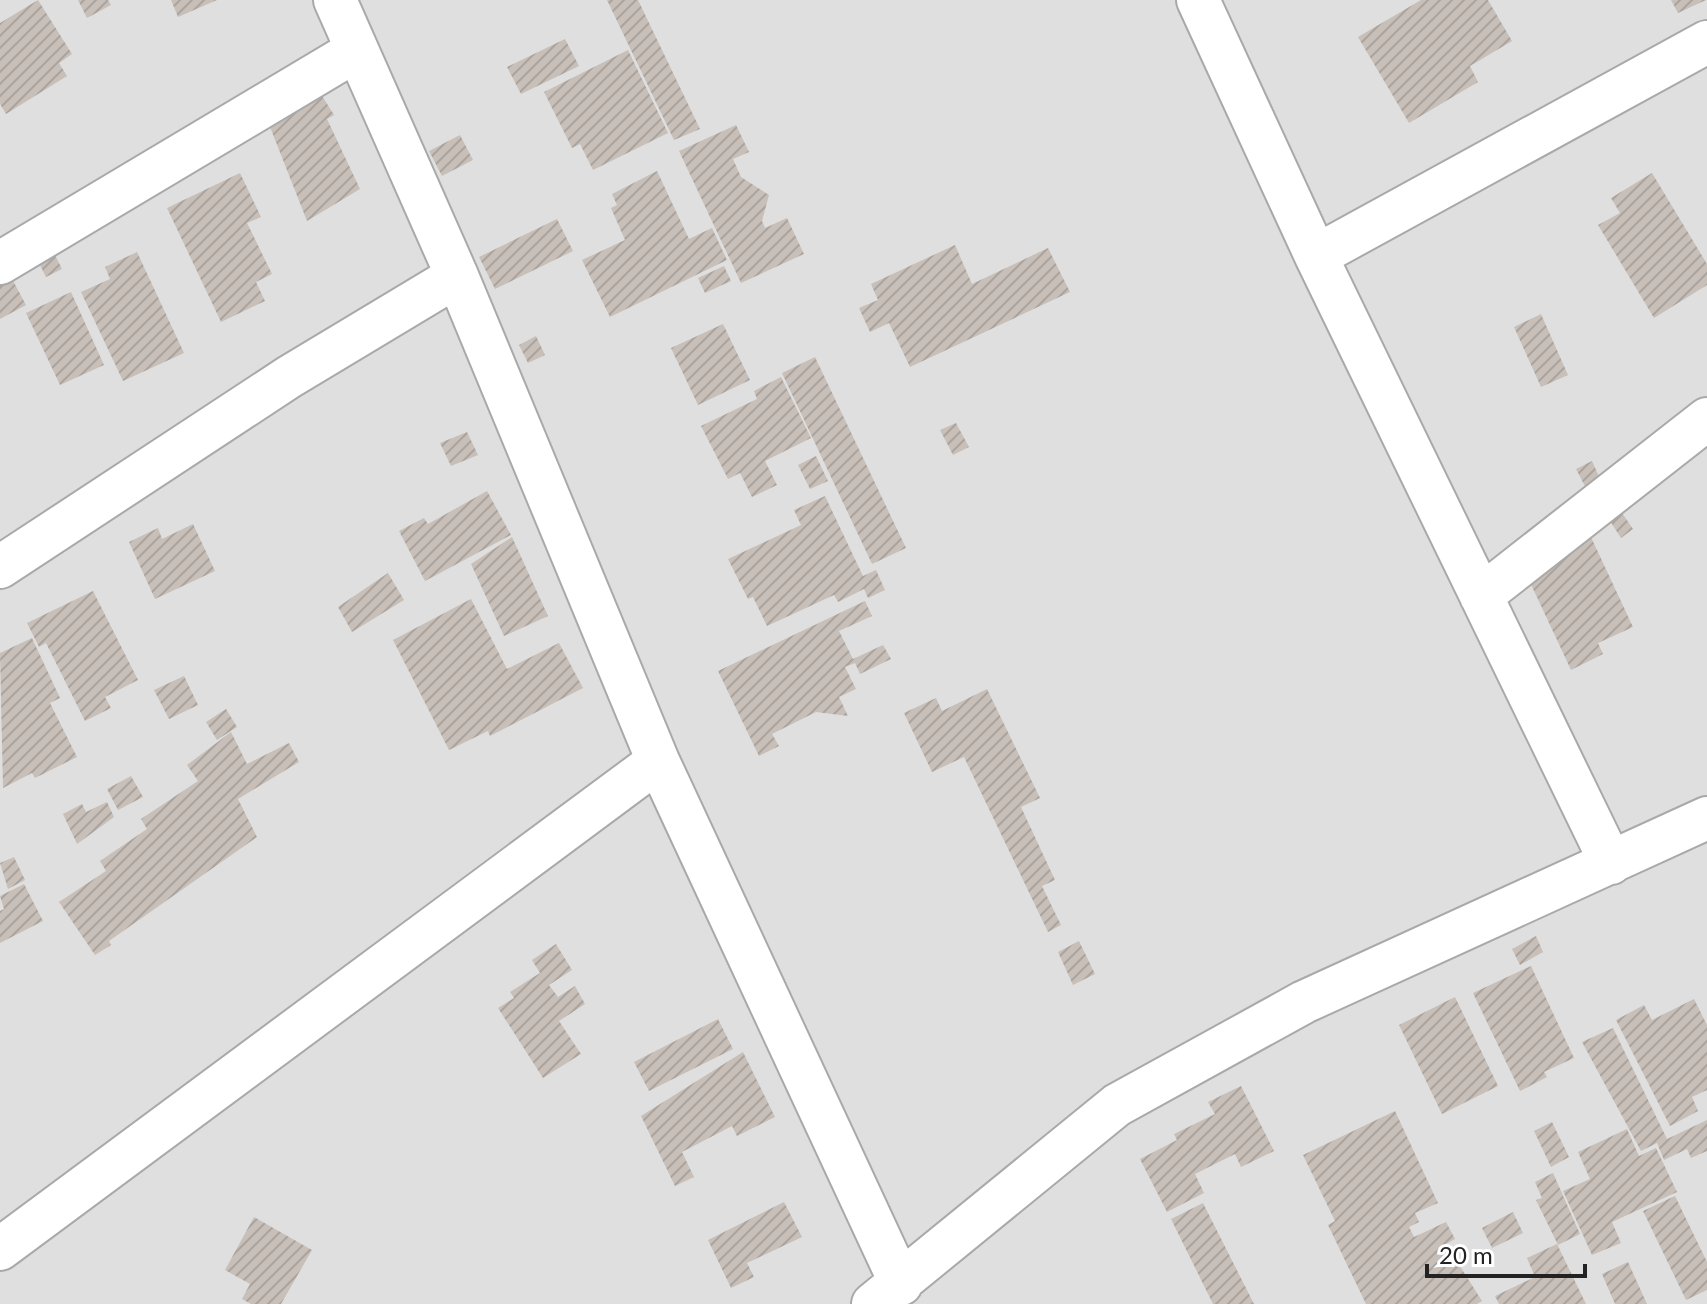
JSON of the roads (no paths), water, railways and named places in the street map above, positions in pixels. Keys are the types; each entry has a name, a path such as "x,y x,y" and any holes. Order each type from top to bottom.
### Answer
{"street":[{"path":"335,0 457,276 658,761 887,1294 1117,1105 1304,1002 1707,818"},
{"path":"1198,0 1316,256 1611,863"},
{"path":"1316,256 1707,42"},
{"path":"0,263 357,50"},
{"path":"0,567 289,377 457,276"},
{"path":"1481,596 1707,419"},
{"path":"0,1249 658,761"}]}
